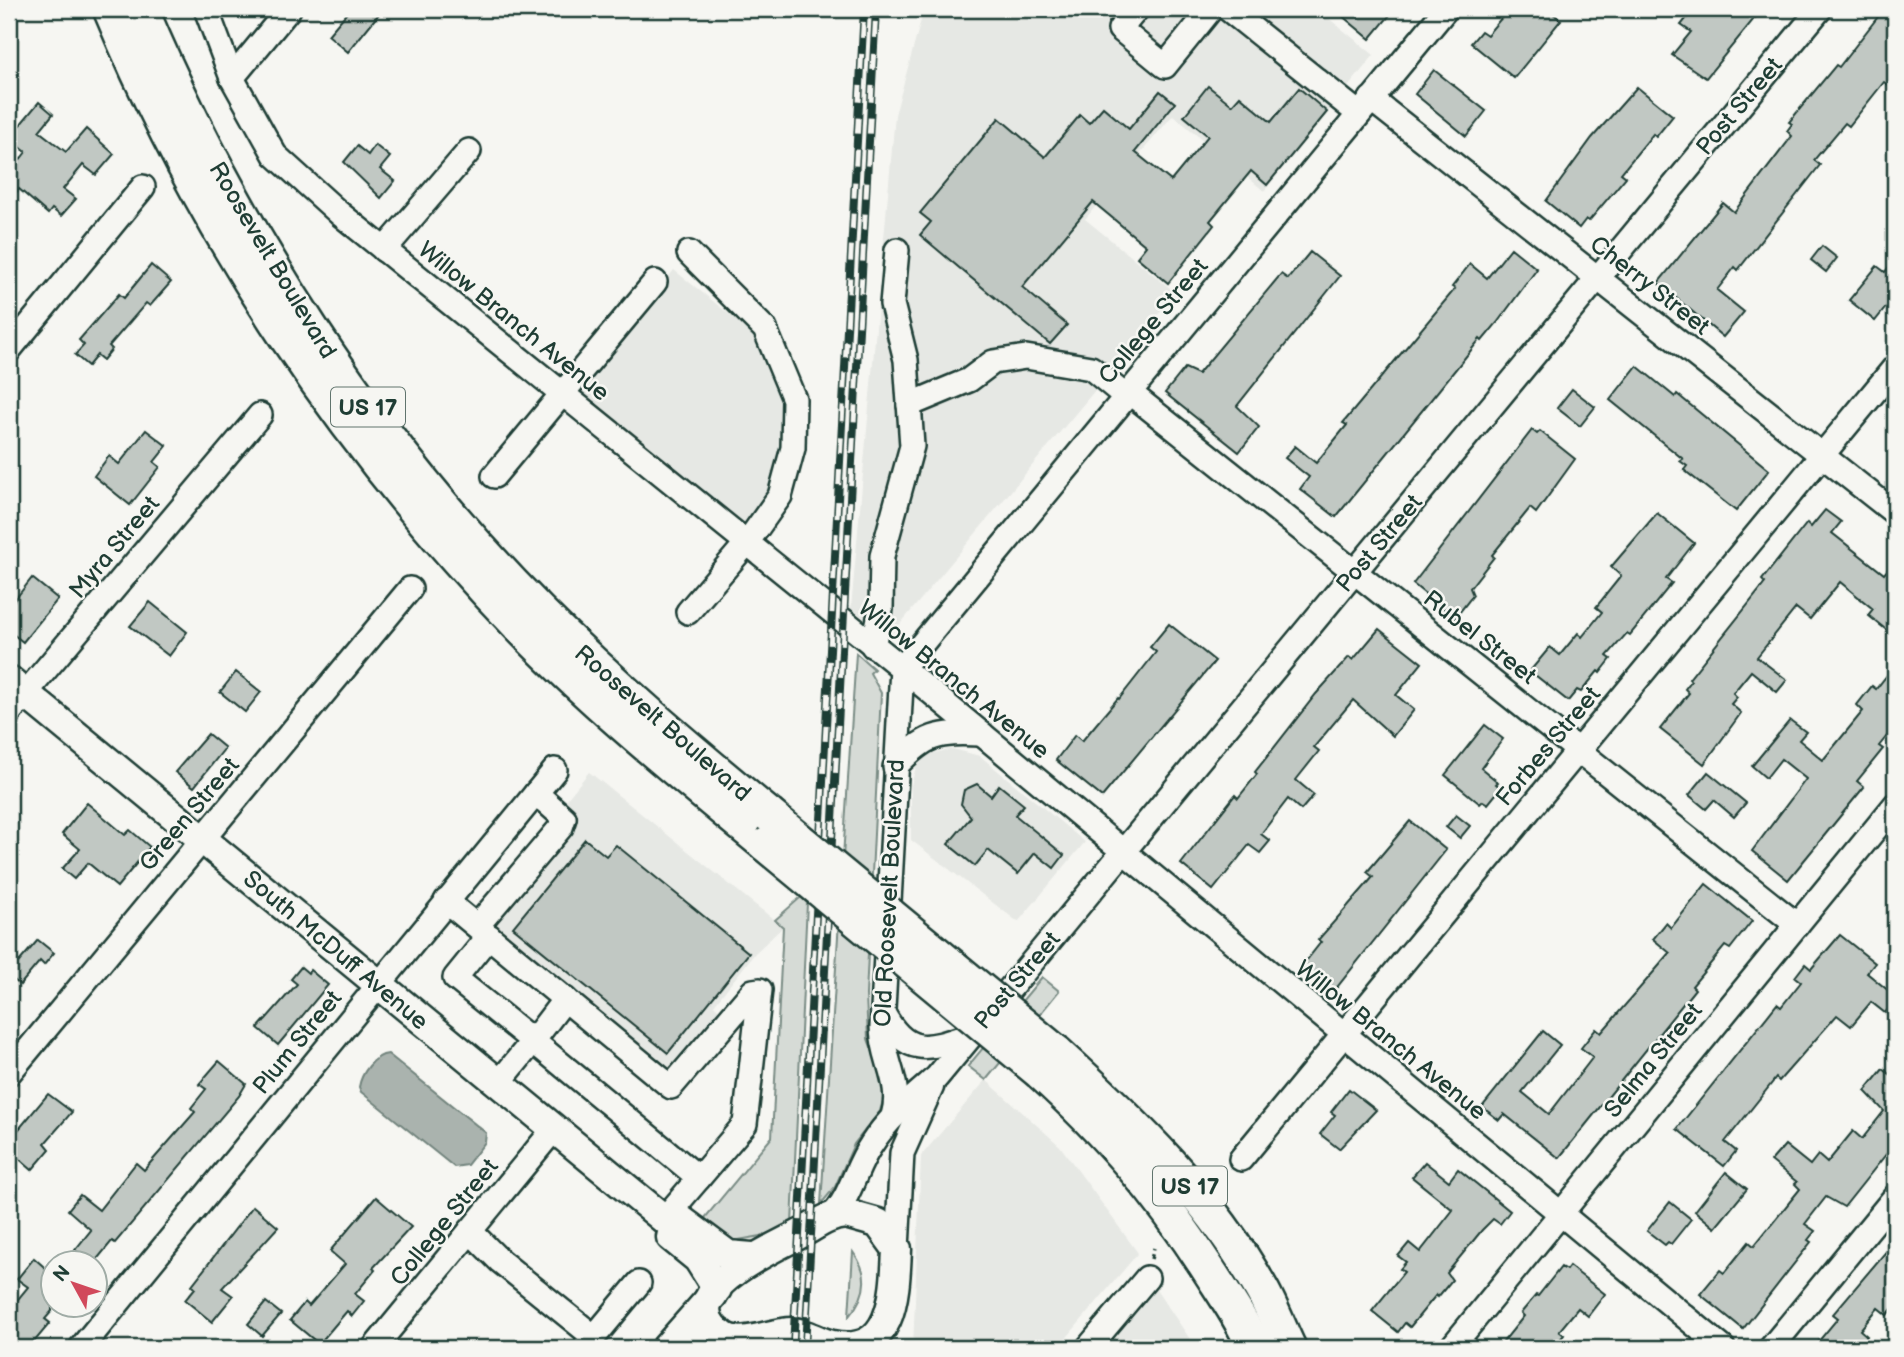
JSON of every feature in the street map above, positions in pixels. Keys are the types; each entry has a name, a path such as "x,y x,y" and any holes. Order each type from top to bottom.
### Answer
{"highway":[{"name":"Roosevelt Boulevard","path":"110,9 156,113 232,253 316,382 432,530 521,628 622,724 767,830 1048,1062 1149,1139 1196,1194 1262,1291 1289,1348"},
{"name":"Roosevelt Boulevard","path":"141,9 183,102 235,201 331,355 385,430 432,490 538,610 681,743 767,830"},
{"name":"Roosevelt Boulevard","path":"1048,1062 1090,1118 1140,1171 1201,1258 1254,1348"}],"main road":[{"name":"South McDuff Avenue","path":"14,695 202,839 664,1219 669,1235 698,1259 715,1292"},
{"path":"666,1348 715,1292 752,1257 831,1217 846,1214 872,1219 886,1230 897,1249 886,1324 864,1345 856,1348 812,1342 794,1332 695,1348"},
{"name":"South McDuff Avenue","path":"664,1219 681,1220 728,1255 752,1257"},
{"path":"715,1292 708,1318 737,1341"},
{"path":"891,1302 892,1348"}],"street":[{"name":"Willow Branch Avenue","path":"206,9 232,78 275,155 384,250 902,668 1723,1348"},
{"path":"232,78 289,9"},
{"path":"1137,9 1120,29 1165,66 1211,9"},
{"name":"Cherry Street","path":"1228,9 1598,277 1895,513"},
{"name":"College Street","path":"902,668 1446,9"},
{"name":"Post Street","path":"831,1217 846,1198 871,1145 894,1116 937,1077 1820,9"},
{"path":"384,250 469,151"},
{"path":"9,350 143,187"},
{"path":"873,646 881,609 882,556 912,446 906,360 892,304 897,250"},
{"path":"688,612 746,544 780,496 793,448 794,399 765,329 689,253"},
{"path":"494,476 655,282"},
{"name":"Rubel Street","path":"909,405 969,380 993,362 1026,357 1091,368 1580,748 1797,925"},
{"name":"Forbes Street","path":"1241,1159 1895,367"},
{"name":"Myra Street","path":"14,695 260,415"},
{"name":"Green Street","path":"9,1073 410,589"},
{"name":"Old Roosevelt Boulevard","path":"894,1116 895,1079 883,1041 883,1013 902,668"},
{"path":"895,767 915,746 930,736 947,733 982,734"},
{"name":"Plum Street","path":"80,1348 555,770"},
{"path":"536,793 564,818 561,827 483,931 456,978 699,1178"},
{"name":"Selma Street","path":"1451,1348 1895,806"},
{"path":"446,901 671,1087 753,991 760,990 745,1124 664,1219"},
{"path":"498,1084 565,999"},
{"path":"883,1013 897,1035 912,1046 929,1048 971,1035"},
{"name":"Post Street","path":"897,1249 900,1165 904,1145 937,1077"},
{"name":"College Street","path":"374,1348 554,1129"},
{"path":"1771,1348 1895,1197"},
{"path":"470,1231 589,1342 639,1283"},
{"path":"1088,1348 1147,1278"}],"shaded area":[{"path":"924,9 1317,9 1374,55 1264,191 1173,115 1085,219 1176,293 891,635 851,609 895,115"},
{"path":"674,270 769,346 787,388 787,445 773,493 746,533 575,391"},
{"path":"856,653 874,669 870,673 881,693 866,995 868,1039 884,1081 884,1097 880,1111 854,1144 835,1187 821,1204"},
{"path":"953,749 980,756 1085,842 1018,922 911,840 911,785 916,767 928,754"},
{"path":"589,772 783,927 755,953 714,1005 719,1010 669,1070 476,911"},
{"path":"801,897 807,903 792,1224 761,1236 733,1241 704,1219 772,1137 783,927 775,920"},
{"path":"1042,977 1059,991 986,1080 968,1066"},
{"path":"388,1054 486,1133 485,1142 467,1165 454,1167 361,1092 359,1087 365,1071 373,1061"},
{"path":"986,1080 1060,1146 1138,1253 1058,1348 913,1348 921,1156"},
{"path":"853,1252 862,1268 864,1284 860,1300 849,1316"},
{"path":"1154,1286 1196,1348 1102,1348"}],"building":[{"path":"350,9 383,9 348,52 328,35"},
{"path":"1334,9 1382,9 1390,15 1370,39"},
{"path":"1509,9 1547,9 1561,20 1514,78 1471,43 1481,31 1487,35"},
{"path":"1694,9 1762,9 1706,78 1672,55 1691,32 1681,25"},
{"path":"1884,9 1895,9 1895,90 1884,82 1849,126 1845,123 1814,160 1820,165 1738,270 1735,267 1717,290 1744,312 1723,337 1658,283 1723,203 1734,212 1792,136 1787,131 1792,124 1789,122 1836,65 1839,67"},
{"path":"1434,70 1486,111 1466,136 1415,94"},
{"path":"1208,86 1232,105 1240,96 1271,122 1299,88 1327,112 1267,185 1251,171 1210,221 1214,225 1168,283 1137,257 1146,246 1093,202 1022,287 1067,325 1050,344 920,235 931,222 920,213 999,118 1045,157 1080,115 1089,123 1103,107 1129,129 1160,91 1175,103 1135,152 1171,181 1208,136 1184,116"},
{"path":"1637,87 1673,116 1656,137 1653,134 1621,173 1626,177 1589,221 1586,219 1579,228 1546,201 1592,138"},
{"path":"39,102 53,114 39,131 66,152 86,129 114,154 96,175 83,165 63,189 76,199 61,216 52,209 48,214 19,189 9,201 9,174 26,152 9,138"},
{"path":"375,145 390,157 380,169 395,181 381,198 344,162 357,146 368,155"},
{"path":"1822,246 1837,258 1826,272 1811,260"},
{"path":"1511,248 1537,269 1497,323 1482,341 1480,339 1336,517 1300,489 1309,477 1285,458 1295,446 1316,463 1347,425 1343,423 1455,289 1452,287 1470,264 1487,278"},
{"path":"1310,252 1340,276 1237,406 1259,427 1239,452 1165,393 1185,368 1198,374 1281,274 1288,279"},
{"path":"1895,259 1895,296 1875,321 1849,300 1877,266 1885,272"},
{"path":"151,265 171,282 150,306 146,303 109,346 112,349 103,360 97,355 88,366 75,355 84,345 79,340 119,294 124,298"},
{"path":"1637,366 1675,397 1677,394 1769,470 1736,511 1684,470 1687,466 1680,461 1683,459 1610,400"},
{"path":"1572,389 1595,407 1580,426 1557,408"},
{"path":"146,430 167,446 154,462 160,467 130,505 94,476 109,456 119,464"},
{"path":"1532,430 1537,434 1540,431 1575,459 1536,513 1530,508 1492,555 1494,557 1470,588 1473,595 1455,618 1413,584"},
{"path":"1825,510 1841,522 1832,533 1884,574 1895,561 1895,637 1868,615 1873,609 1840,582 1810,619 1796,608 1757,657 1787,680 1777,692 1751,671 1733,693 1737,697 1731,704 1741,713 1704,764 1660,729 1689,693 1685,689 1691,681 1689,679 1765,583 1762,580 1807,523 1811,527"},
{"path":"1657,513 1694,543 1666,579 1672,583 1630,635 1627,633 1607,656 1611,659 1600,673 1598,671 1581,692 1577,690 1568,701 1530,671 1550,647 1560,655 1578,633 1582,637 1602,612 1596,607 1621,576 1611,567"},
{"path":"32,578 58,599 23,642 9,631 9,607"},
{"path":"150,602 187,632 169,656 130,626"},
{"path":"1169,624 1215,661 1102,797 1056,760 1075,735 1082,741 1119,699 1156,652 1150,647"},
{"path":"1379,629 1422,663 1396,695 1414,710 1393,736 1353,700 1314,747 1319,751 1296,780 1314,795 1301,810 1288,799 1261,834 1270,841 1260,853 1249,845 1213,890 1181,864 1235,795 1238,798 1316,694 1349,657 1353,660"},
{"path":"1895,665 1895,726 1879,746 1883,749 1857,781 1864,787 1788,880 1752,851 1806,779 1781,759 1766,778 1752,766 1790,720 1806,732 1799,740 1823,760 1863,711 1857,705 1872,686 1876,689"},
{"path":"236,672 261,692 245,712 220,692"},
{"path":"1485,725 1503,739 1481,768 1498,782 1496,784 1501,788 1488,804 1483,801 1480,804 1445,775"},
{"path":"208,734 225,748 194,787 175,772"},
{"path":"1708,772 1746,803 1734,817 1714,800 1706,809 1689,795"},
{"path":"977,784 991,796 999,785 1024,805 1015,815 1064,855 1054,868 1035,853 1018,874 988,850 975,866 948,844 971,817 961,804 964,790"},
{"path":"87,803 125,835 130,830 150,847 117,887 88,863 74,879 62,869 80,849 62,834"},
{"path":"1456,815 1470,826 1460,838 1446,827"},
{"path":"1410,821 1446,850 1334,991 1303,965 1321,942 1318,940 1373,877 1367,872"},
{"path":"585,839 606,856 616,845 749,953 668,1053 513,927"},
{"path":"1706,884 1752,921 1730,949 1725,946 1692,986 1695,989 1559,1158 1504,1114 1499,1120 1482,1107 1543,1031 1560,1045 1522,1092 1549,1114 1593,1057 1581,1048 1596,1029 1601,1033 1670,953 1653,939 1666,923 1671,928"},
{"path":"1840,935 1875,963 1867,973 1895,996 1895,1001 1885,1013 1871,1002 1851,1026 1837,1015 1779,1081 1776,1078 1725,1142 1736,1151 1724,1166 1677,1129 1777,1004 1781,1007 1801,982 1795,977 1805,964 1811,969"},
{"path":"38,940 54,953 44,965 40,961 20,985 9,976 9,953 19,962"},
{"path":"301,967 308,973 310,970 328,985 278,1045 258,1028 297,984 291,979"},
{"path":"219,1061 246,1084 239,1096 115,1243 112,1241 106,1248 77,1248 91,1230 68,1210 80,1195 99,1210 136,1163 144,1170 195,1112 191,1108 206,1089 199,1084"},
{"path":"1883,1069 1895,1078 1895,1143 1844,1207 1826,1197 1805,1224 1815,1231 1808,1240 1811,1242 1743,1329 1700,1294 1720,1270 1724,1273 1749,1242 1754,1246 1800,1189 1795,1184 1797,1182 1771,1161 1785,1145 1810,1165 1818,1155 1827,1163 1853,1131 1862,1139 1884,1111 1865,1091"},
{"path":"1349,1089 1376,1110 1339,1149 1320,1134 1335,1115 1331,1112"},
{"path":"48,1094 72,1112 45,1143 50,1149 32,1170 9,1150 18,1139 14,1135"},
{"path":"1425,1162 1449,1181 1458,1169 1510,1211 1500,1224 1493,1219 1482,1230 1447,1273 1452,1280 1438,1297 1436,1295 1410,1327 1405,1323 1398,1332 1372,1311 1404,1272 1400,1269 1406,1262 1398,1256 1409,1243 1420,1252 1453,1210 1412,1177"},
{"path":"1726,1172 1747,1189 1715,1228 1695,1211"},
{"path":"376,1197 411,1227 373,1268 375,1270 355,1294 364,1301 352,1316 347,1311 319,1344 290,1320 305,1302 309,1306 345,1264 330,1251"},
{"path":"1670,1202 1691,1219 1671,1244 1668,1242 1665,1245 1647,1231"},
{"path":"253,1206 278,1227 222,1288 233,1296 212,1322 185,1300 195,1288 192,1285"},
{"path":"1895,1241 1895,1305 1887,1315 1878,1308 1860,1330 1867,1336 1857,1348 1813,1348 1838,1318 1833,1314"},
{"path":"34,1258 38,1262 38,1318 46,1318 50,1323 29,1348 9,1348 9,1310 28,1287 17,1279"},
{"path":"1569,1266 1605,1294 1588,1316 1578,1308 1559,1331 1564,1335 1553,1348 1511,1348 1503,1342 1524,1316 1521,1313 1536,1295 1538,1296 1561,1267 1566,1270"},
{"path":"266,1302 281,1314 262,1336 248,1324"}],"railway":[{"path":"793,1348 864,9"},
{"path":"805,1348 876,9"}]}
